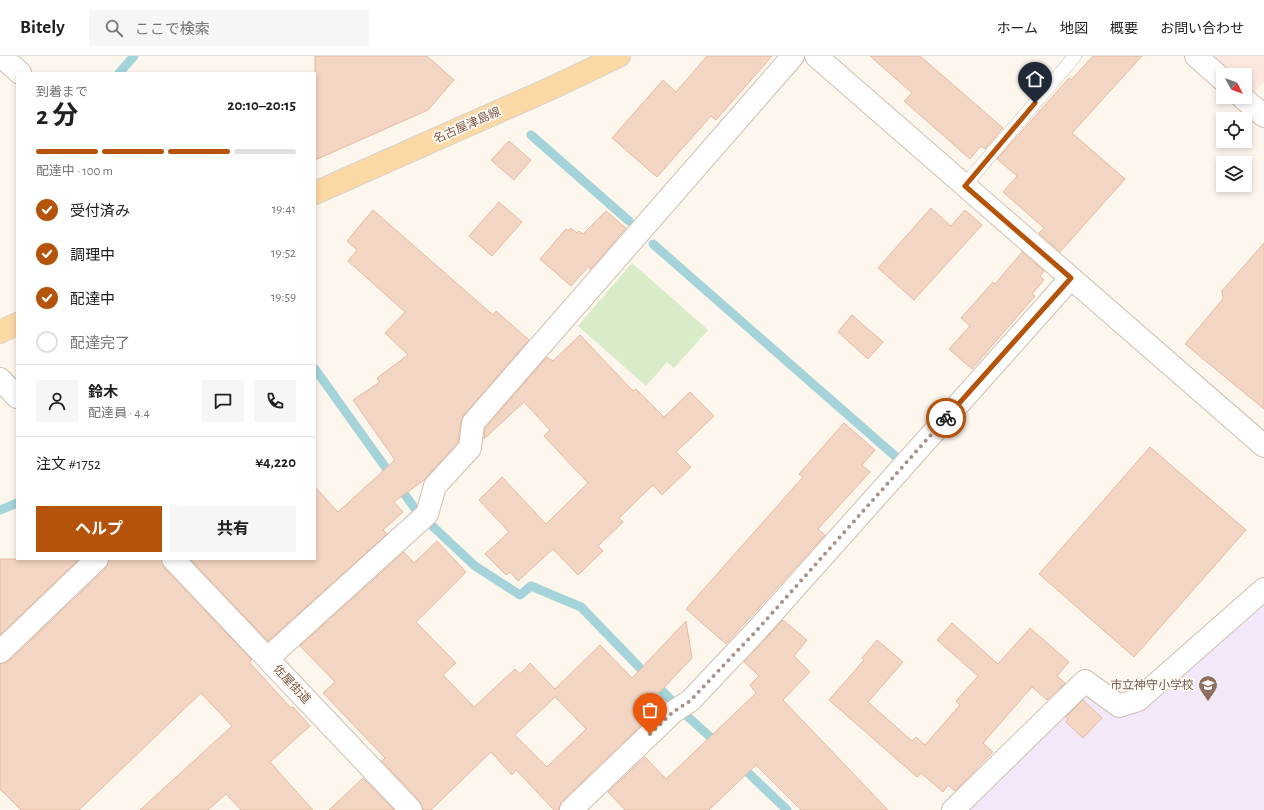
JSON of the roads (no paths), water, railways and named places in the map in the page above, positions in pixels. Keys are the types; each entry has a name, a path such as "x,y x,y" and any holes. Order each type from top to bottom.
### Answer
{"main road":[{"name":"名古屋津島線","path":"316,193 549,89 619,56"},
{"path":"0,332 16,324"}],"street":[{"path":"1,56 19,72"},
{"path":"268,658 427,514 435,486 470,448 473,423 793,56"},
{"path":"816,56 1264,446"},
{"path":"1196,56 1216,74"},
{"path":"1250,104 1264,116"},
{"path":"571,810 673,712 690,701 758,629 1071,278"},
{"path":"0,379 16,396"},
{"path":"0,652 95,560"},
{"name":"佐屋街道","path":"174,560 411,810"},
{"path":"953,810 1085,681 1119,706 1138,700 1264,589"}],"lane":[{"path":"965,186 1075,56"}],"waterway":[{"path":"120,72 134,56"},
{"path":"531,135 629,221"},
{"path":"653,244 895,456"},
{"path":"316,370 416,510"},
{"path":"0,510 16,503"},
{"path":"428,522 475,566 520,595 531,586 581,607 672,701"},
{"path":"687,716 718,744"},
{"path":"739,764 787,810"}],"place":[{"name":"市立神守小学校","path":"1208,702"}]}
